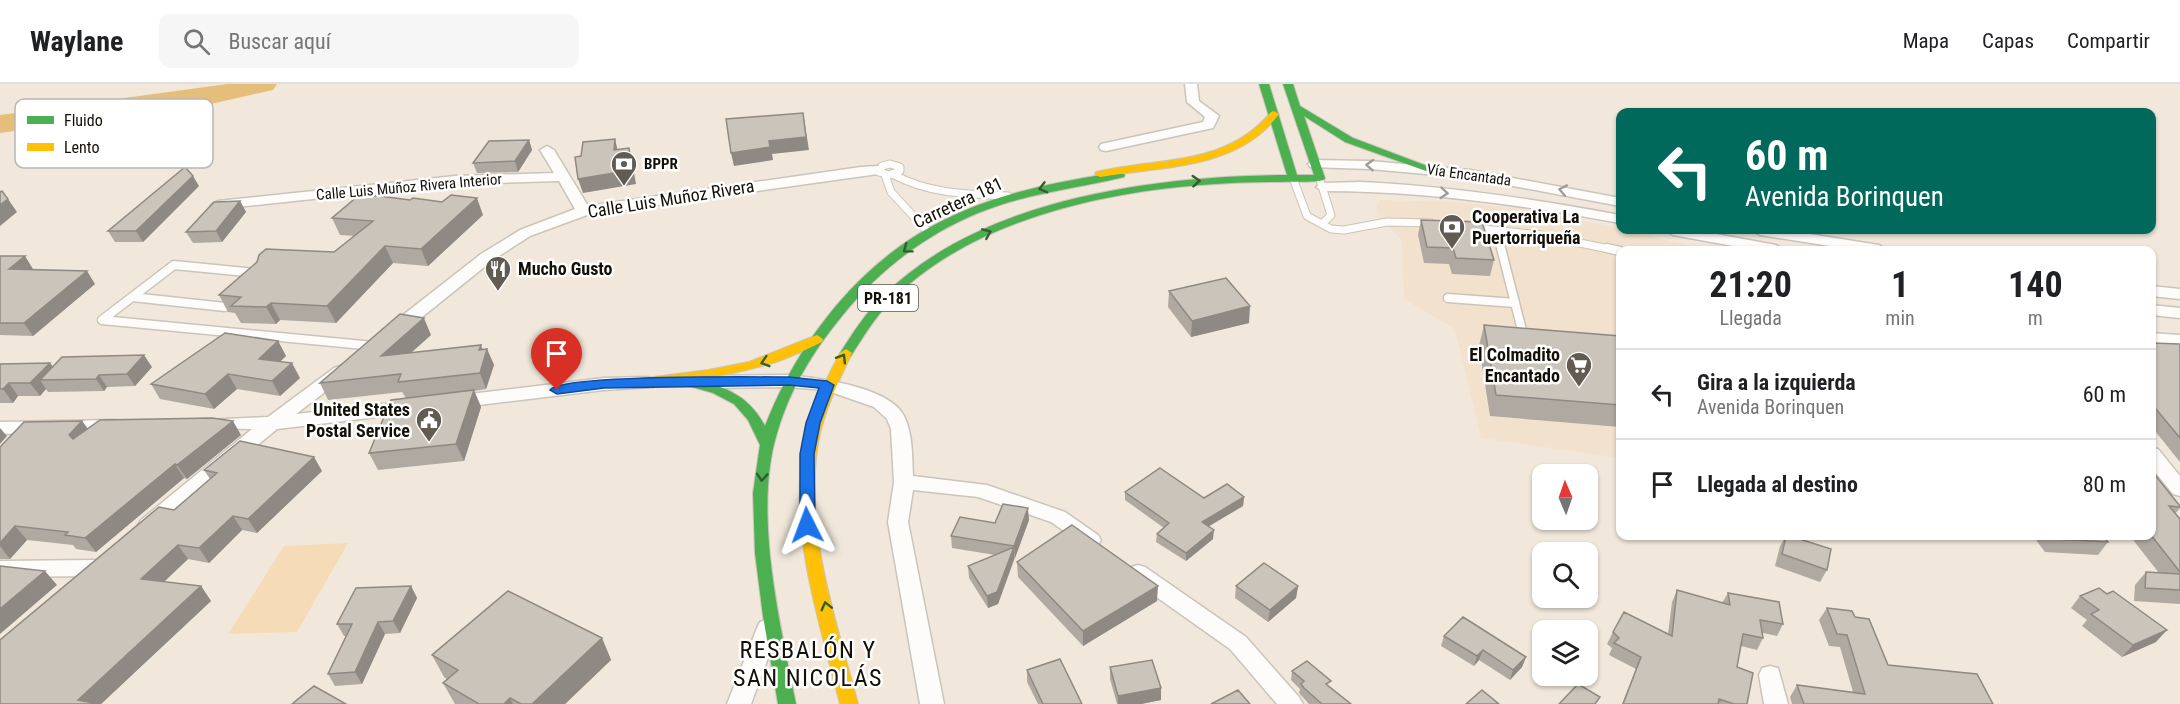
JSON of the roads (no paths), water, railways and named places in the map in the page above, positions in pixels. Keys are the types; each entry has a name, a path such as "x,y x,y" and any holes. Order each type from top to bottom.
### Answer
{"main road":[{"path":"1264,84 1293,177"},
{"path":"1288,84 1319,176"},
{"path":"1296,105 1336,133 1364,147 1430,169"},
{"path":"1069,181 1112,170 1181,160 1220,151 1257,133 1273,108"},
{"path":"1270,164 1293,177 1319,176"},
{"name":"Carretera 181","path":"787,704 772,618 760,503 763,464 773,419 789,381 819,338 858,291 928,233 1016,196 1069,181 1176,168 1232,165"},
{"path":"1293,177 1319,176"},
{"name":"PR-181","path":"849,704 809,542 806,507 807,454 813,423 827,385 842,357 879,307 939,257 1018,220 1089,198 1270,192 1293,177"},
{"path":"638,383 701,376 748,367 784,356 819,338"},
{"path":"690,382 725,390 748,406 759,420 767,444"}],"street":[{"path":"1106,147 1208,125 1212,116 1193,102 1191,84"},
{"path":"547,150 584,211"},
{"name":"Vía Encantada","path":"1319,176 1430,169 1505,179 1616,201"},
{"name":"Calle Luis Muñoz Rivera","path":"130,539 272,423 487,256 525,233 584,211 861,171 885,173"},
{"name":"Vía Encantada","path":"1319,176 1383,188 1466,195 1616,218"},
{"name":"Calle Luis Muñoz Rivera Interior","path":"216,206 455,180 562,177"},
{"path":"1694,234 1755,246"},
{"path":"1784,234 1855,246"},
{"path":"2156,292 2180,294"},
{"path":"2156,311 2180,313"},
{"path":"2156,338 2180,340"},
{"path":"191,425 272,423 604,384 789,381 827,385 880,403 895,416 900,429 904,482 898,522 932,704"},
{"path":"0,428 134,426"},
{"path":"15,442 29,428"},
{"path":"2156,460 2180,489"},
{"path":"904,482 981,490 1058,517 1105,550"},
{"path":"77,583 112,553"},
{"path":"1124,563 1238,643 1291,704"},
{"path":"0,569 94,568"},
{"path":"738,704 772,618"},
{"path":"1770,675 1776,704"}],"lane":[{"path":"885,173 912,185 937,190 1016,196"},
{"path":"885,173 888,190 919,218 928,233"},
{"path":"1319,176 1331,215 1323,223"},
{"path":"1293,177 1308,216 1331,229 1344,230 1387,222 1443,225"},
{"path":"1464,227 1541,235 1616,250"},
{"path":"1496,230 1525,339 1537,340"},
{"path":"255,280 262,274 174,265 102,320 374,346"},
{"path":"132,297 225,306 240,293"},
{"path":"1448,298 1515,303"}],"waterway":[{"path":"185,99 263,84"},
{"path":"0,124 15,122"}],"place":[{"name":"BPPR","path":"624,187"},
{"name":"Cooperativa La Puertorriqueña","path":"1452,250"},
{"name":"Mucho Gusto","path":"498,292"},
{"name":"El Colmadito Encantado","path":"1579,388"},
{"name":"United States Postal Service","path":"429,443"}],"district":[{"name":"RESBALÓN Y SAN NICOLÁS","path":"808,664"}]}
